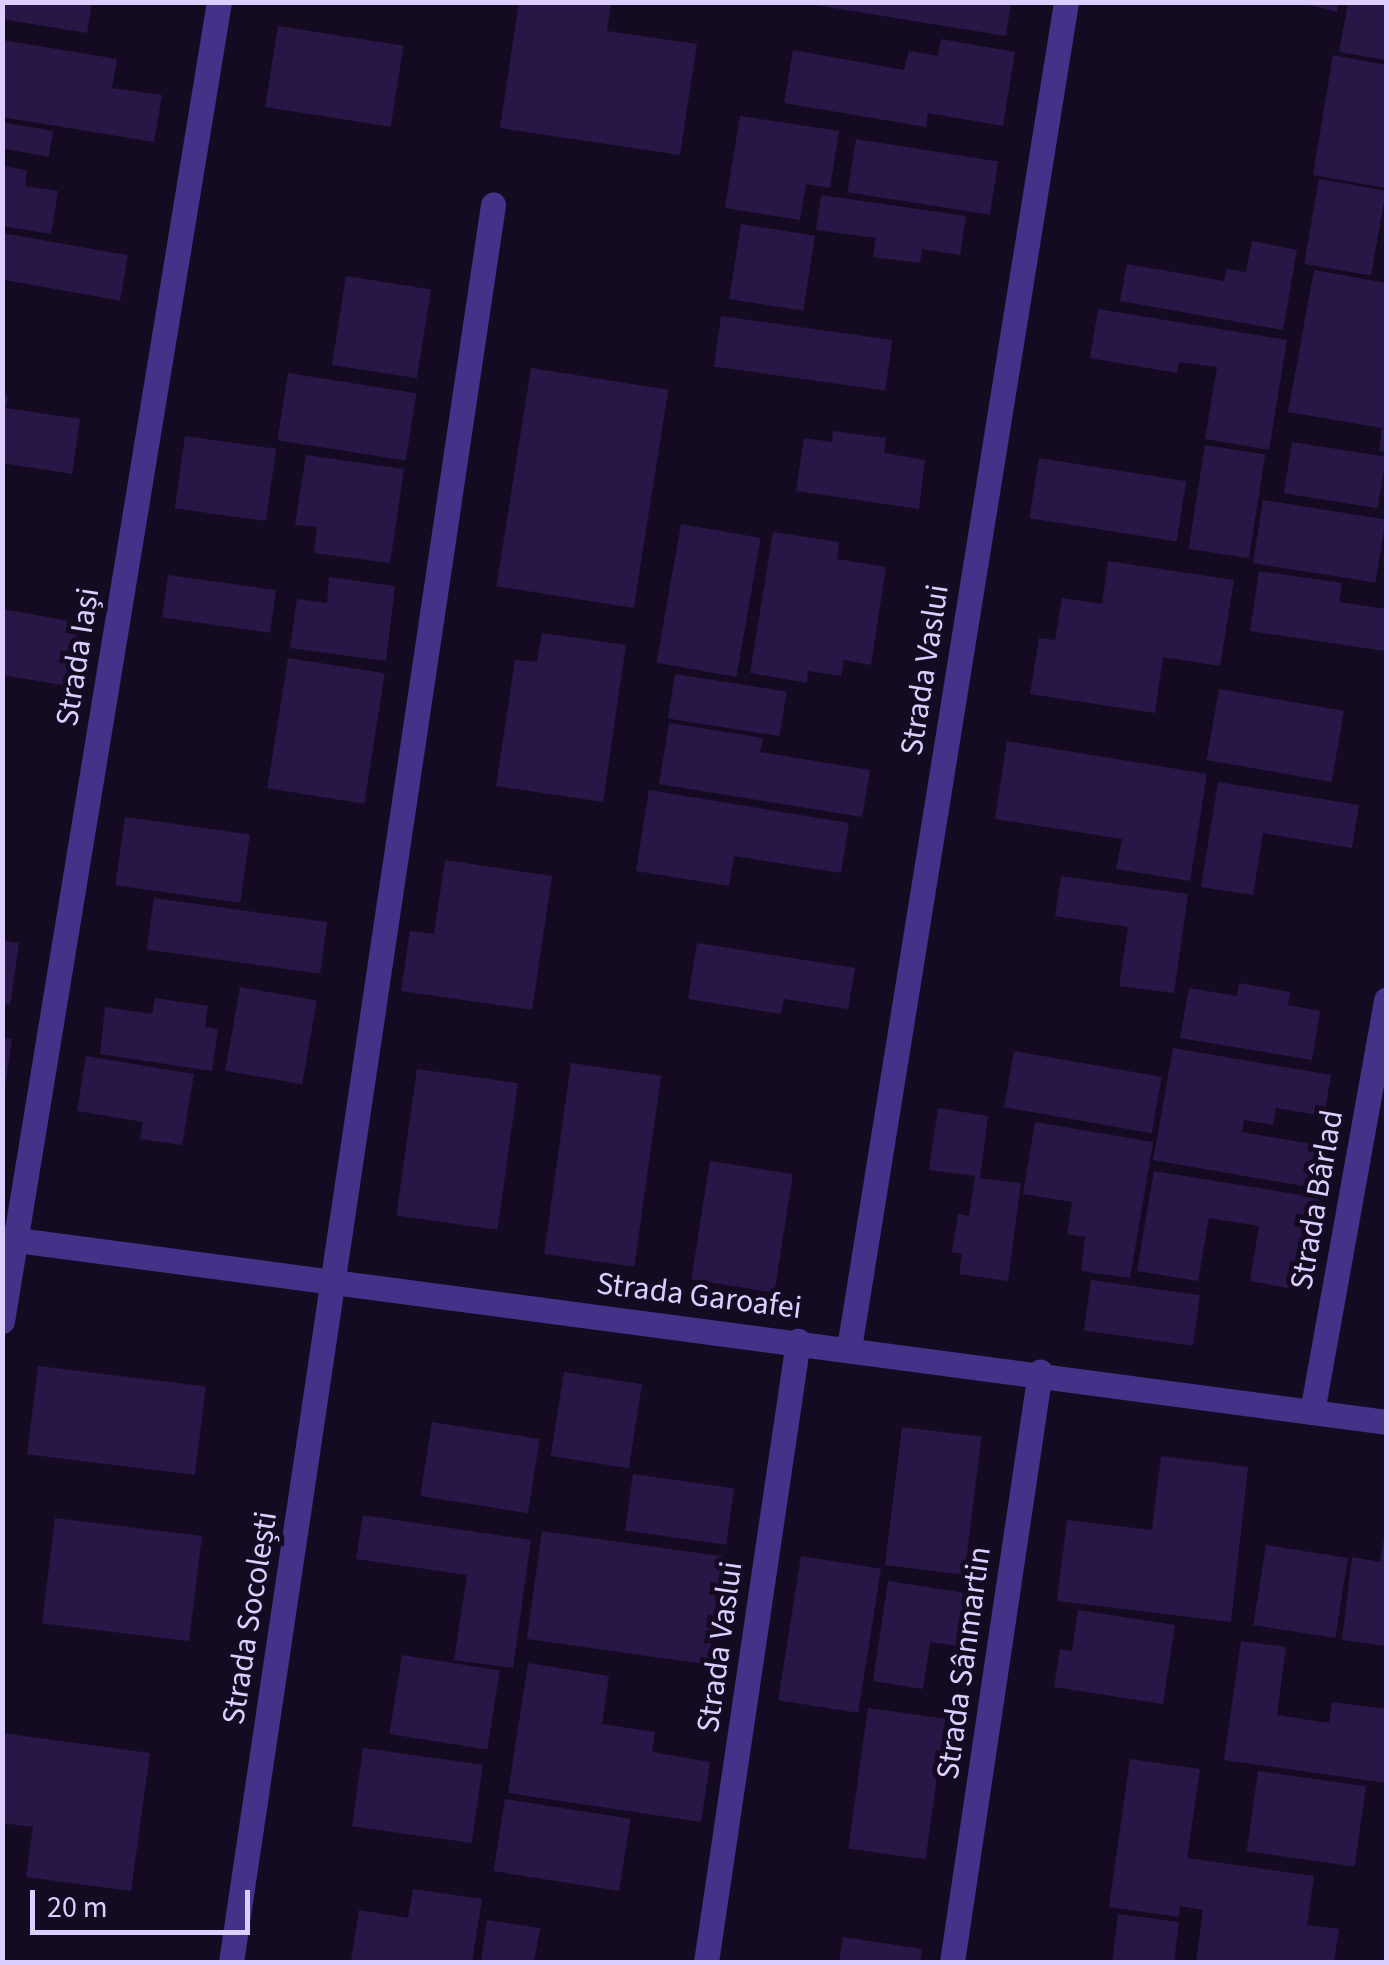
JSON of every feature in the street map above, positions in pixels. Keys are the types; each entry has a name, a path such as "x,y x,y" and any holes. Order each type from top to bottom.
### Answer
{"street":[{"name":"Strada Iași","path":"2,1322 9,1239 219,2"},
{"name":"Strada Vaslui","path":"849,1348 1066,2"},
{"name":"Strada Socolești","path":"231,1962 493,204"},
{"name":"Strada Bârlad","path":"1312,1412 1386,1000"},
{"name":"Strada Garoafei","path":"9,1239 1040,1372 1386,1422"},
{"name":"Strada Vaslui","path":"706,1962 798,1342"},
{"name":"Strada Sânmartin","path":"952,1962 1040,1372"}],"building":[{"path":"2,2 92,2 87,33 2,19"},
{"path":"519,2 611,2 607,31 697,44 680,155 500,128"},
{"path":"797,2 1011,2 1006,36"},
{"path":"1298,2 1338,2 1337,12"},
{"path":"1348,2 1386,2 1386,60 1339,52"},
{"path":"278,26 403,46 391,127 265,107"},
{"path":"941,39 1015,52 1003,126 928,113 926,127 784,103 793,50 904,70 909,51 938,56"},
{"path":"2,40 117,59 112,88 162,95 154,142 2,117"},
{"path":"1333,55 1386,65 1386,188 1313,175"},
{"path":"740,116 839,131 830,188 806,184 800,220 725,208"},
{"path":"2,122 53,131 49,157 2,148"},
{"path":"856,139 998,162 990,215 848,192"},
{"path":"2,166 27,170 25,186 58,191 51,234 2,226"},
{"path":"1319,179 1386,191 1371,276 1304,264"},
{"path":"821,195 966,216 960,255 922,249 920,263 873,257 876,238 816,230"},
{"path":"741,224 815,236 803,311 729,299"},
{"path":"2,233 128,255 120,301 2,280"},
{"path":"1252,241 1297,250 1283,330 1120,301 1127,264 1224,281 1226,269 1246,272"},
{"path":"1314,270 1386,283 1386,452 1379,451 1382,428 1288,412"},
{"path":"346,276 431,289 417,378 332,365"},
{"path":"1098,309 1287,340 1269,450 1205,439 1217,367 1179,362 1177,373 1090,358"},
{"path":"721,316 892,340 885,391 714,367"},
{"path":"531,368 668,390 634,608 496,586"},
{"path":"288,373 416,393 406,460 277,440"},
{"path":"2,395 8,396 6,408 80,419 72,474 2,463"},
{"path":"833,431 886,438 884,453 925,460 919,509 796,491 804,438 832,442"},
{"path":"185,436 276,449 266,521 175,508"},
{"path":"1292,442 1386,457 1378,508 1284,493"},
{"path":"1205,445 1265,455 1249,558 1189,549"},
{"path":"306,455 404,469 390,563 314,553 317,527 295,525"},
{"path":"1039,458 1186,481 1177,542 1029,518"},
{"path":"1263,500 1385,519 1375,583 1253,563"},
{"path":"681,524 761,538 736,677 657,663"},
{"path":"773,532 839,542 837,559 886,567 871,665 844,660 841,676 808,671 807,683 750,673"},
{"path":"1108,561 1234,580 1220,666 1163,657 1155,713 1030,694 1039,638 1055,640 1062,598 1102,604"},
{"path":"1259,571 1342,583 1339,602 1386,609 1385,651 1250,631"},
{"path":"168,575 276,590 270,633 162,618"},
{"path":"329,577 395,586 386,661 290,648 297,599 327,603"},
{"path":"2,609 80,623 68,686 2,675"},
{"path":"542,633 626,645 603,802 496,786 515,660 537,662"},
{"path":"288,658 385,673 364,804 267,788"},
{"path":"675,674 787,692 780,736 668,718"},
{"path":"1219,689 1344,711 1332,782 1206,760"},
{"path":"669,723 763,738 760,752 870,770 862,817 659,784"},
{"path":"1007,741 1207,774 1190,881 1116,869 1122,839 995,819"},
{"path":"1218,782 1359,805 1352,848 1263,833 1253,895 1201,887"},
{"path":"649,790 849,823 841,873 734,856 729,886 636,871"},
{"path":"125,817 250,835 240,903 115,885"},
{"path":"445,860 552,876 532,1010 401,991 410,931 434,934"},
{"path":"1061,876 1188,894 1174,993 1119,986 1128,927 1055,916"},
{"path":"154,898 327,922 320,974 147,949"},
{"path":"2,940 19,943 10,1005 2,1004"},
{"path":"697,943 855,968 848,1009 784,999 781,1014 688,999"},
{"path":"1239,983 1290,992 1288,1005 1320,1011 1312,1060 1180,1038 1189,988 1237,996"},
{"path":"240,987 317,1001 302,1084 225,1071"},
{"path":"155,998 208,1006 205,1027 218,1029 212,1071 100,1054 105,1007 152,1014"},
{"path":"2,1038 12,1039 5,1086 2,1086"},
{"path":"1173,1048 1331,1075 1324,1116 1276,1108 1273,1125 1244,1120 1242,1132 1329,1147 1320,1189 1153,1160"},
{"path":"1014,1051 1162,1077 1152,1133 1004,1107"},
{"path":"86,1056 194,1074 182,1145 140,1139 143,1122 77,1111"},
{"path":"571,1063 661,1076 634,1267 544,1254"},
{"path":"417,1069 518,1083 497,1230 396,1216"},
{"path":"938,1108 988,1116 980,1178 1021,1183 1008,1281 959,1274 962,1254 952,1252 958,1214 969,1216 975,1176 929,1170"},
{"path":"1035,1122 1153,1142 1130,1278 1081,1271 1085,1237 1067,1234 1072,1202 1023,1194"},
{"path":"710,1161 793,1174 774,1293 691,1280"},
{"path":"1154,1171 1319,1198 1304,1291 1250,1281 1259,1226 1209,1218 1198,1281 1137,1271"},
{"path":"1091,1280 1200,1295 1193,1346 1084,1331"},
{"path":"38,1366 206,1387 195,1475 27,1454"},
{"path":"564,1372 642,1384 629,1468 551,1456"},
{"path":"432,1422 540,1439 528,1513 420,1496"},
{"path":"902,1427 981,1437 964,1575 885,1565"},
{"path":"1161,1456 1248,1467 1231,1622 1057,1601 1067,1520 1152,1530"},
{"path":"633,1474 734,1488 726,1545 625,1530"},
{"path":"363,1515 531,1540 513,1668 454,1660 467,1575 356,1559"},
{"path":"55,1518 202,1536 189,1641 42,1623"},
{"path":"1386,1526 1386,1646 1342,1640 1352,1557 1380,1562"},
{"path":"542,1531 723,1556 708,1664 527,1639"},
{"path":"1266,1545 1348,1558 1335,1638 1253,1625"},
{"path":"801,1556 881,1569 858,1713 778,1700"},
{"path":"888,1581 966,1593 958,1646 930,1642 923,1689 873,1681"},
{"path":"1078,1610 1175,1625 1163,1704 1054,1687 1060,1649 1072,1651"},
{"path":"1241,1641 1286,1647 1277,1715 1329,1723 1332,1702 1386,1709 1386,1783 1224,1760"},
{"path":"402,1655 500,1670 487,1750 389,1734"},
{"path":"528,1663 609,1676 602,1724 655,1732 652,1752 710,1762 701,1822 508,1793"},
{"path":"868,1708 945,1719 925,1859 848,1849"},
{"path":"2,1733 150,1753 131,1891 26,1877 33,1827 2,1823"},
{"path":"363,1748 483,1765 472,1843 352,1826"},
{"path":"1130,1759 1200,1769 1187,1858 1314,1876 1307,1925 1339,1929 1334,1962 1196,1962 1203,1910 1180,1906 1179,1917 1109,1907"},
{"path":"1258,1771 1366,1786 1355,1866 1247,1851"},
{"path":"505,1799 630,1819 619,1891 494,1871"},
{"path":"413,1889 482,1899 472,1962 351,1961 359,1910 408,1918"},
{"path":"1118,1914 1179,1922 1174,1962 1112,1962"},
{"path":"487,1920 540,1928 534,1962 481,1962"},
{"path":"843,1937 922,1949 920,1962 839,1962"}]}
